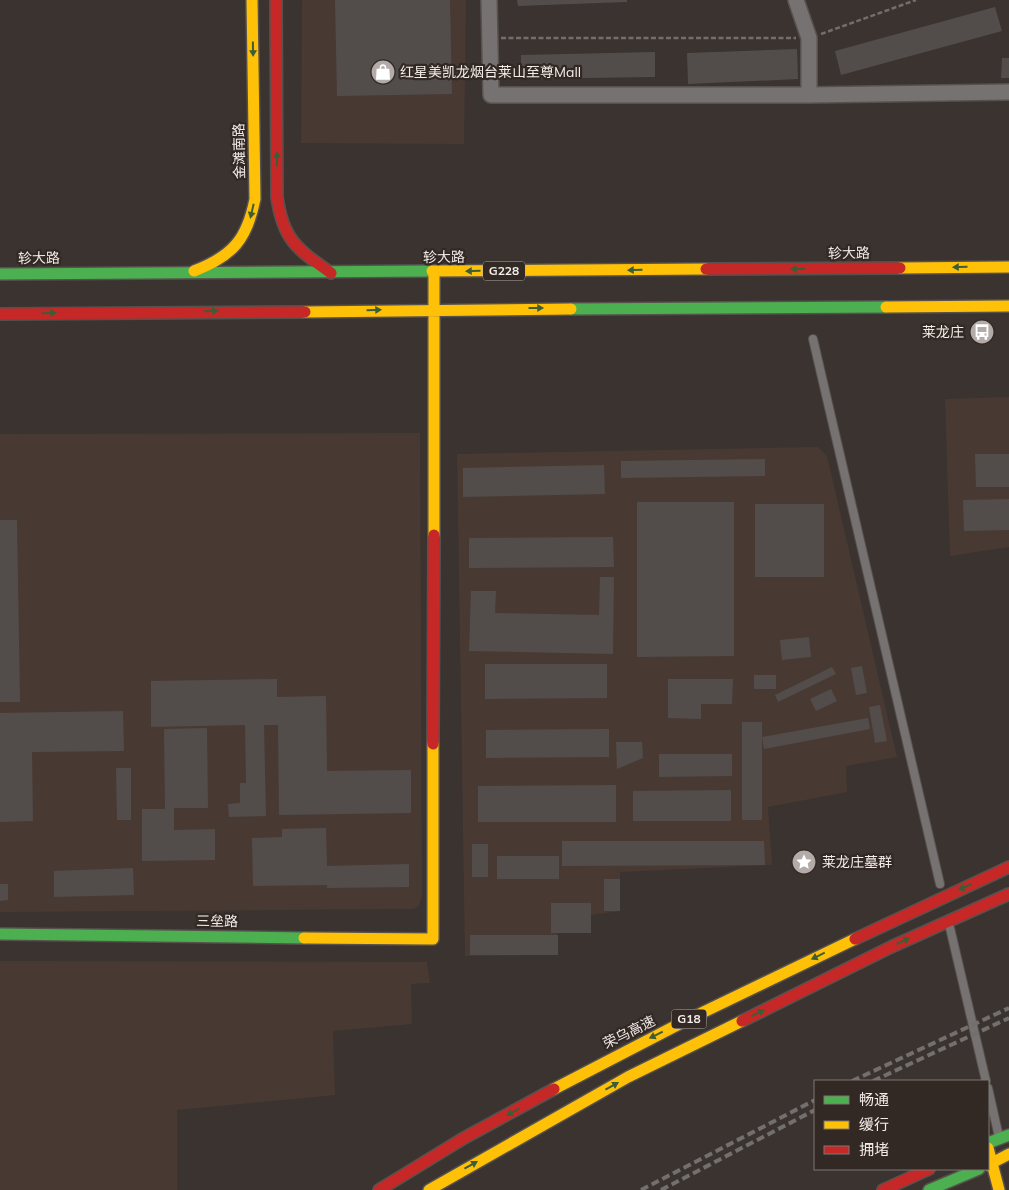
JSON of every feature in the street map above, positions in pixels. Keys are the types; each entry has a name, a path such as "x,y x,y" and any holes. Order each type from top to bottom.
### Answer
{"main road":[{"name":"金滩南路","path":"192,271 211,265 226,255 241,240 249,225 255,199 252,0"},
{"path":"276,0 277,197 279,216 284,231 293,244 331,273"},
{"name":"轸大路","path":"0,274 192,271 331,273 1009,267"},
{"path":"434,272 434,309"},
{"path":"0,314 434,309 1009,306"},
{"name":"三垒路","path":"0,934 433,939 434,309"},
{"name":"荣乌高速","path":"379,1190 440,1152 611,1058 898,917 1009,867"},
{"name":"G18","path":"429,1190 628,1077 891,946 1009,894"},
{"path":"989,1143 1004,1137 1007,1158 990,1164 999,1190"},
{"path":"883,1190 927,1170"},
{"path":"929,1190 977,1170"}],"street":[{"path":"489,0 491,95 809,96 1009,92"},
{"path":"796,0 809,38 809,96"}],"lane":[{"path":"813,339 940,884"},
{"path":"950,928 986,1080"},
{"path":"989,1091 1004,1137"}],"path":[{"path":"490,38 809,38 916,0"}],"shaded area":[{"name":"红星美凯龙烟台莱山至尊Mall","path":"302,0 466,0 464,144 301,143"},
{"path":"1009,397 1009,547 950,556 945,399"},
{"path":"420,433 422,896 419,906 414,909 0,912 0,434"},
{"path":"818,447 827,456 897,757 846,766 847,792 768,807 772,865 620,872 620,911 591,915 557,931 558,955 465,956 457,454"},
{"path":"0,961 427,962 430,983 411,984 412,1024 333,1031 335,1095 177,1110 177,1190 0,1190"}],"building":[{"path":"335,0 450,0 452,94 337,96"},
{"path":"517,0 627,0 627,2 518,6"},
{"path":"995,7 1002,31 841,75 835,51"},
{"path":"797,49 798,79 688,84 687,53"},
{"path":"655,52 655,77 521,79 521,55"},
{"path":"1002,58 1009,58 1009,78 1001,78"},
{"path":"975,454 1009,454 1009,487 976,487"},
{"path":"765,459 765,476 621,478 621,461"},
{"path":"604,465 605,494 463,497 463,468"},
{"path":"1009,499 1009,530 964,531 963,500"},
{"path":"637,502 734,502 734,656 637,657"},
{"path":"755,504 824,504 824,577 755,577"},
{"path":"0,520 17,520 20,702 0,702"},
{"path":"613,537 614,567 469,568 469,538"},
{"path":"600,577 614,577 613,654 469,651 471,591 496,591 495,613 599,615"},
{"path":"809,637 811,657 782,660 780,640"},
{"path":"485,664 607,664 607,698 485,699"},
{"path":"862,666 867,693 856,695 851,668"},
{"path":"832,667 836,674 778,702 775,695"},
{"path":"754,675 776,675 776,689 754,689"},
{"path":"277,679 277,697 326,696 327,771 411,770 411,813 279,815 278,725 264,725 266,816 229,817 228,804 240,803 240,783 246,783 245,725 151,727 151,681"},
{"path":"668,679 733,679 732,704 701,704 701,719 668,718"},
{"path":"831,689 837,701 816,711 810,699"},
{"path":"880,705 887,741 875,743 869,707"},
{"path":"123,711 124,751 32,752 33,821 0,822 0,713"},
{"path":"868,718 870,729 764,749 762,737"},
{"path":"742,722 762,722 762,820 742,820"},
{"path":"207,728 208,808 174,808 174,830 215,829 215,860 142,861 142,809 165,809 164,729"},
{"path":"609,729 609,757 486,758 486,730"},
{"path":"616,742 642,742 643,758 617,769"},
{"path":"659,754 732,754 732,776 659,777"},
{"path":"116,768 131,768 131,820 117,820"},
{"path":"616,785 616,822 478,822 478,786"},
{"path":"731,790 731,821 633,821 633,791"},
{"path":"326,828 327,866 409,864 409,887 327,888 327,885 253,886 252,838 282,837 282,829"},
{"path":"562,841 764,841 765,865 562,866"},
{"path":"472,844 488,844 488,877 472,877"},
{"path":"497,856 559,856 559,879 497,879"},
{"path":"133,868 134,895 54,897 54,871"},
{"path":"604,879 620,879 620,911 604,911"},
{"path":"0,884 8,884 8,900 0,901"},
{"path":"551,903 591,903 591,933 551,933"},
{"path":"470,935 558,935 558,955 470,955"}],"railway":[{"path":"854,1080 1009,1008"},
{"path":"875,1080 1009,1018"},
{"path":"641,1190 814,1101"},
{"path":"661,1190 814,1111"}],"traffic: fast":[{"path":"0,274 432,271"},
{"path":"571,309 886,307"},
{"path":"0,934 304,938"},
{"path":"989,1143 1009,1135"},
{"path":"929,1190 977,1170"}],"traffic: slow":[{"path":"194,271 219,259 236,244 248,225 255,199 252,0"},
{"path":"900,268 1009,267"},
{"path":"432,271 706,269"},
{"path":"434,272 434,535"},
{"path":"886,307 1009,306"},
{"path":"305,312 571,309"},
{"path":"304,938 433,939 433,744"},
{"path":"554,1089 685,1021 855,939"},
{"path":"429,1190 628,1077 742,1021"},
{"path":"989,1152 999,1190"},
{"path":"989,1164 1009,1154"}],"traffic: jam":[{"path":"276,0 277,197 280,212 283,224 294,242 309,257 331,273"},
{"path":"706,269 900,268"},
{"path":"0,314 305,312"},
{"path":"433,744 434,535"},
{"path":"855,939 1009,867"},
{"path":"742,1021 891,947 1009,894"},
{"path":"379,1190 464,1138 554,1089"},
{"path":"883,1190 927,1170"}],"place":[{"name":"红星美凯龙烟台莱山至尊Mall","path":"383,72"},
{"name":"莱龙庄","path":"982,332"},
{"name":"莱龙庄墓群","path":"804,862"}]}
